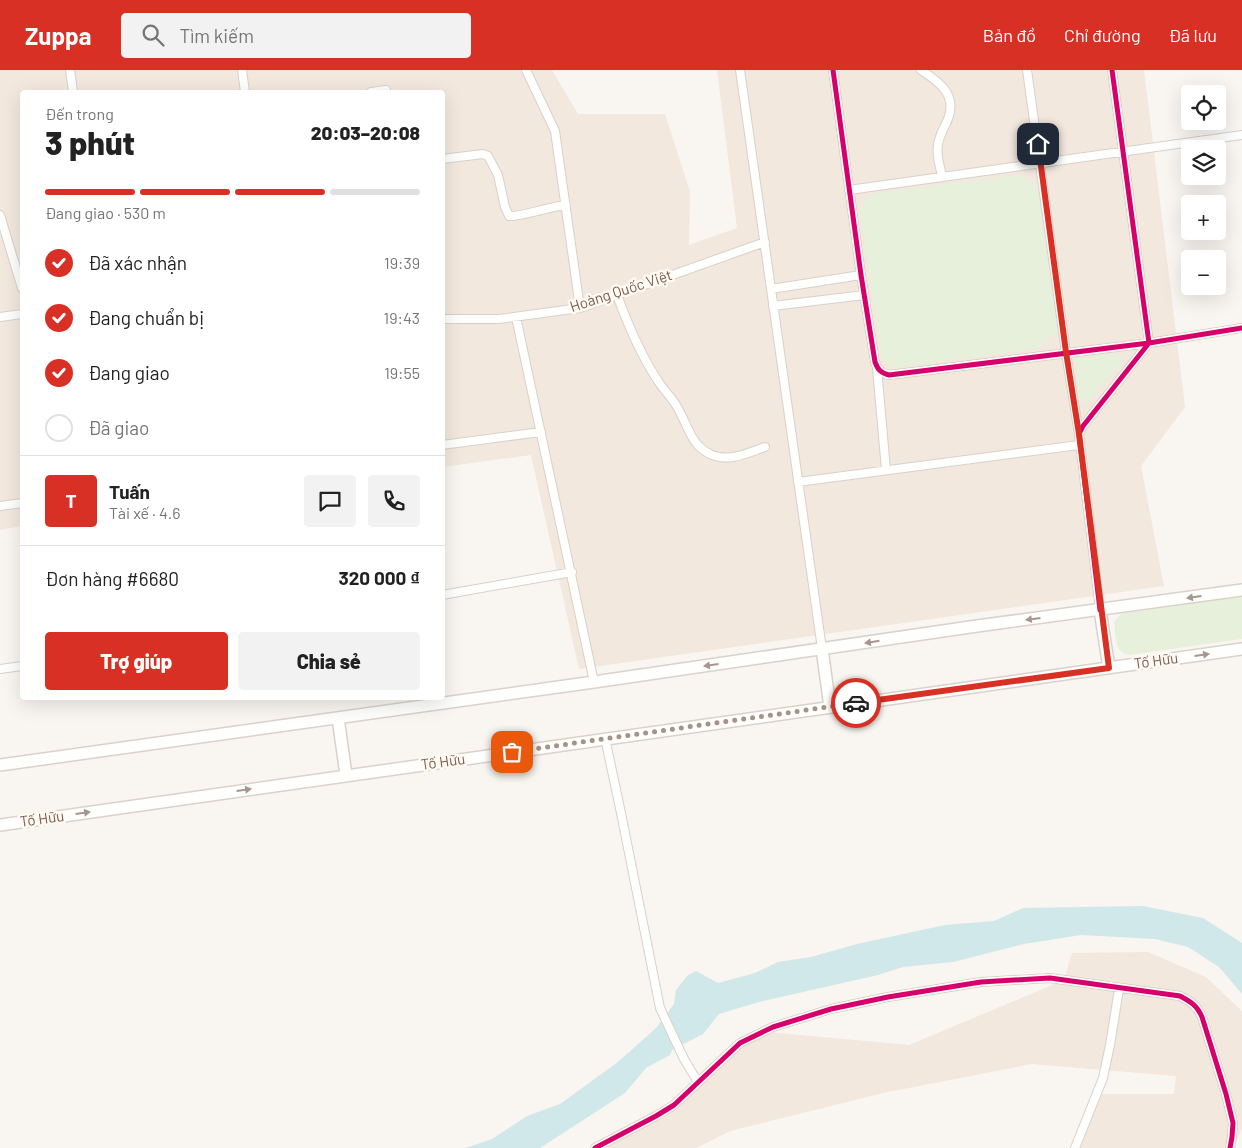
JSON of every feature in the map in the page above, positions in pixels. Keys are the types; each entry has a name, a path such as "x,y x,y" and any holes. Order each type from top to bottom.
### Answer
{"main road":[{"path":"0,765 1242,590"},
{"path":"1100,610 1109,668"},
{"path":"822,649 830,707"},
{"name":"Tố Hữu","path":"0,825 1242,649"},
{"path":"338,718 346,776"}],"street":[{"path":"70,70 73,90"},
{"path":"242,70 244,90"},
{"path":"526,70 555,131 580,308"},
{"path":"740,70 822,649"},
{"path":"833,70 861,275 877,368 886,470"},
{"path":"921,70 943,86 950,100 949,115 937,154 942,176"},
{"path":"1027,70 1079,434 1100,610"},
{"path":"1079,434 1083,426 1149,343 1112,70"},
{"path":"849,190 1242,135"},
{"path":"445,159 483,154 488,156 498,175 505,207 509,216 518,216 548,207 566,205"},
{"path":"0,216 20,281"},
{"name":"Hoàng Quốc Việt","path":"445,319 499,319 580,308 765,242"},
{"path":"771,289 861,275"},
{"path":"617,294 626,319 644,357 677,406 698,447 710,455 723,458 735,457 765,447"},
{"path":"773,306 864,295"},
{"path":"0,317 20,314"},
{"path":"516,317 594,682"},
{"path":"877,368 882,373 889,375 1149,343 1242,328"},
{"path":"445,445 541,432"},
{"path":"798,482 1079,445"},
{"path":"0,506 20,504"},
{"path":"445,594 572,572"},
{"path":"0,669 20,666"},
{"path":"605,738 660,1008 684,1059 698,1082"},
{"path":"595,1148 674,1105 740,1043 759,1033 832,1009 860,1003 958,985 1034,978 1050,978 1180,996 1193,1003 1198,1008 1226,1094 1233,1123 1230,1148"},
{"path":"1075,1148 1103,1078 1119,989"}],"shaded area":[{"path":"0,70 552,70 578,114 665,114 690,192 689,245 737,228 717,70 1144,70 1185,407 1141,466 1164,586 579,669 531,455 445,467 445,90 20,90 20,526 0,530"},
{"path":"1148,952 1206,977 1242,1011 1242,1129 1233,1148 1074,1148 1100,1094 1174,1094 1176,1076 1032,1064 883,1093 730,1131 696,1148 594,1148 681,1105 757,1031 909,1045 1064,980 1072,953"}],"green space":[{"path":"1020,175 1037,185 1058,331 1039,348 894,368 882,359 859,207 872,194"},
{"path":"1110,354 1120,355 1123,363 1099,388 1087,405 1078,398 1076,359"},
{"path":"1242,596 1242,639 1128,655 1123,653 1118,646 1114,622 1121,614"}],"water":[{"path":"1143,906 1203,918 1242,943 1242,994 1219,967 1188,947 1155,939 1081,935 1024,944 953,962 903,967 878,975 759,1002 719,1014 703,1034 672,1050 670,1055 646,1068 625,1093 540,1148 465,1148 492,1139 527,1116 560,1104 618,1062 656,1028 674,1004 676,990 687,976 696,971 718,983 755,973 778,962 811,957 857,944 945,925 994,921 1023,908"}],"cycle path":[{"path":"833,70 875,362 882,372 889,375 1149,343 1242,328"},
{"path":"1100,610 1079,434 1083,426 1149,343 1112,70"},
{"path":"595,1148 674,1105 740,1043 773,1027 831,1009 888,997 981,982 1050,978 1180,996 1193,1004 1202,1017 1226,1094 1233,1123 1230,1148"}],"way so far":[{"path":"512,752 856,703"}],"route":[{"path":"856,703 1109,668 1100,610 1079,434 1038,144"}]}
